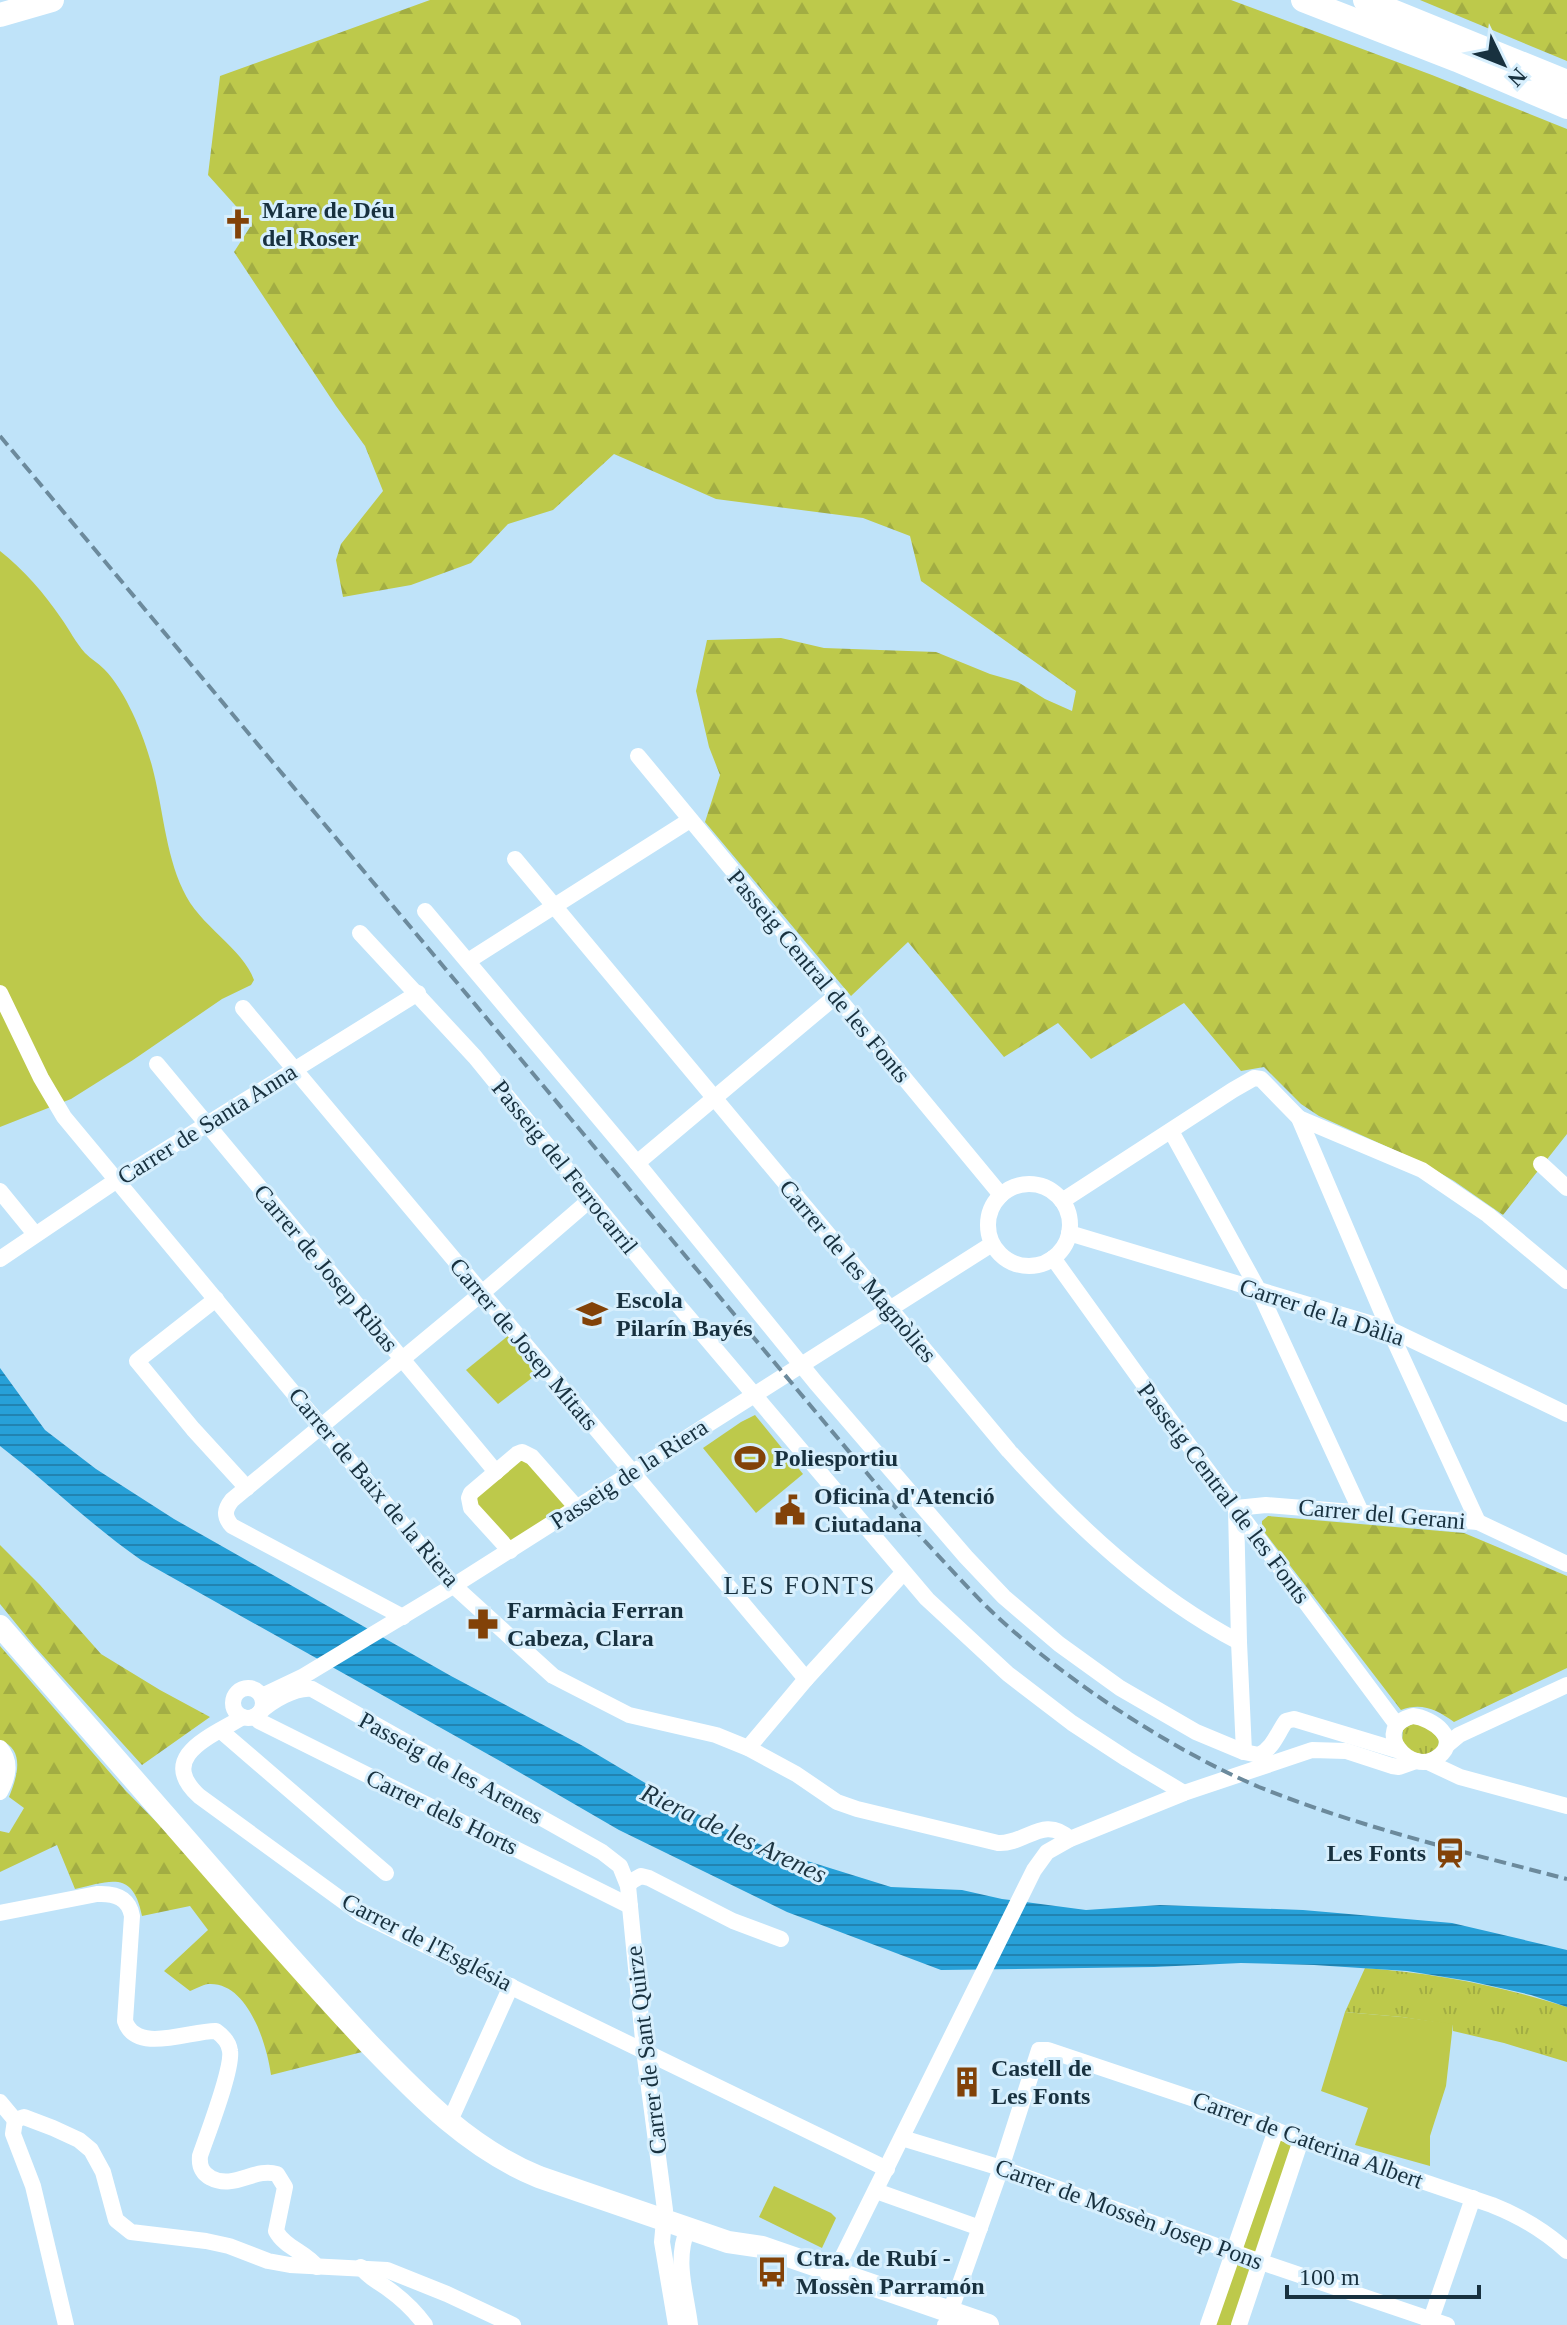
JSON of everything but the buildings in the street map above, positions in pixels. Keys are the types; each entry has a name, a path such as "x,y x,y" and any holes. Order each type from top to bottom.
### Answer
{"highway":[{"path":"0,15 52,0"},
{"path":"1303,0 1567,107"},
{"path":"1365,0 1567,82"}],"main road":[{"path":"0,1626 304,1974 408,2084 449,2123 483,2149 514,2167 728,2242 762,2247 832,2278 947,2322 988,2325"}],"street":[{"name":"Passeig Central de les Fonts","path":"638,756 1001,1195"},
{"path":"468,961 690,820"},
{"name":"Carrer de les Magnòlies","path":"515,859 1043,1489 1087,1532 1142,1578 1239,1642"},
{"path":"425,911 637,1163 816,1383 966,1557 1004,1597 1059,1644 1120,1688 1196,1732 1244,1752 1259,1755 1267,1751 1286,1721 1294,1719 1400,1751 1460,1777 1567,1806"},
{"name":"Passeig del Ferrocarril","path":"360,933 475,1057 903,1573 1008,1674 1072,1723 1184,1793"},
{"name":"Carrer de Baix de la Riera","path":"0,993 41,1078 64,1117 454,1586 562,1682 629,1715 716,1735 748,1748 796,1774 837,1802 857,1809 998,1843 1016,1841 1032,1832 1047,1829 1057,1830 1070,1839"},
{"name":"Carrer de Santa Anna","path":"0,1259 117,1180 418,993"},
{"path":"637,1163 836,996"},
{"name":"Carrer de Josep Mitats","path":"243,1008 806,1679"},
{"name":"Carrer de Josep Ribas","path":"157,1064 496,1472"},
{"path":"1062,1201 1254,1078 1261,1079 1299,1118 1422,1170 1488,1215 1567,1281"},
{"path":"1299,1118 1389,1329 1478,1522"},
{"path":"1171,1131 1259,1291 1361,1512"},
{"path":"1541,1164 1567,1188"},
{"path":"1030,1183 1051,1190 1062,1201 1070,1219 1069,1233 1062,1249 1053,1258 1033,1266 1023,1266 1004,1258 992,1244 987,1225 989,1213 995,1201 1015,1186 1030,1183"},
{"path":"0,1191 35,1234"},
{"path":"396,1621 232,1526 225,1514 227,1507 591,1199"},
{"name":"Carrer de la Dàlia","path":"1069,1233 1389,1329 1567,1414"},
{"name":"Passeig de la Riera","path":"255,1710 302,1677 510,1551 992,1244"},
{"name":"Passeig Central de les Fonts","path":"1053,1258 1397,1725"},
{"path":"216,1299 137,1361 247,1488"},
{"path":"510,1551 469,1504 471,1493 517,1454 526,1453 577,1508"},
{"name":"Carrer del Gerani","path":"1236,1508 1266,1505 1478,1522 1567,1564"},
{"path":"1236,1508 1244,1752"},
{"path":"748,1748 903,1573"},
{"path":"832,2278 1034,1870 1047,1852 1070,1839 1184,1793 1312,1750 1346,1751 1399,1767 1440,1756 1459,1735 1567,1685"},
{"name":"Passeig de les Arenes","path":"255,1710 304,1688 312,1689 602,1852 620,1866 630,1883"},
{"name":"Carrer de l'Església","path":"255,1710 188,1752 183,1762 188,1786 361,1914 887,2169"},
{"name":"Carrer dels Horts","path":"255,1710 259,1721 630,1906"},
{"path":"1400,1751 1393,1735 1401,1721 1413,1716 1431,1720 1444,1733 1447,1745"},
{"path":"221,1731 386,1873"},
{"path":"0,1748 8,1765 0,1792"},
{"path":"630,1883 641,1876 649,1878 733,1921 781,1939"},
{"name":"Carrer de Sant Quirze","path":"630,1883 644,2050 665,2220 662,2242 676,2325"},
{"path":"0,1913 97,1894 113,1894 126,1902 132,1916 125,2013 128,2029 138,2035 162,2039 216,2031 225,2039 230,2049 227,2073 199,2164 211,2178 223,2182 266,2172 277,2174 285,2187 276,2231 282,2241 306,2255 317,2267"},
{"path":"449,2123 511,1986"},
{"name":"Carrer de Caterina Albert","path":"1001,2168 1039,2050 1048,2050 1515,2214 1567,2251"},
{"path":"0,2102 15,2120 13,2134 33,2186 66,2325"},
{"path":"15,2120 24,2117 53,2128 79,2140 91,2150 103,2172 116,2220 131,2232 206,2241 268,2261 387,2270 513,2325"},
{"path":"1208,2325 1276,2130"},
{"name":"Carrer de Mossèn Josep Pons","path":"902,2138 1001,2168 1435,2323"},
{"path":"1239,2325 1301,2140"},
{"path":"947,2322 1001,2168"},
{"path":"876,2191 980,2228"},
{"path":"1435,2323 1473,2198"},
{"path":"688,2228 680,2259 690,2325"},
{"path":"361,2267 410,2307 425,2325"}],"green space":[{"path":"430,0 1231,0 1567,129 1567,1134 1503,1215 1421,1162 1319,1116 1301,1104 1264,1067 1241,1071 1184,1003 1091,1059 1058,1023 1004,1057 908,942 851,996 705,822 720,775 709,747 696,691 707,640 781,638 824,648 936,652 1018,682 1072,711 1076,691 921,581 910,536 863,518 716,499 614,454 553,510 508,524 471,563 411,585 343,597 336,560 341,544 383,491 365,446 234,252 252,224 208,175 220,76"},
{"path":"1420,0 1567,0 1567,61"},
{"path":"0,551 41,591 82,649 120,689 149,754 168,845 183,890 199,915 241,958 254,980 251,985 222,999 71,1099 0,1127"},
{"path":"514,1331 545,1368 498,1404 466,1370"},
{"path":"755,1415 803,1474 756,1513 703,1448"},
{"path":"517,1454 577,1508 510,1551 471,1508 471,1493"},
{"path":"1268,1516 1464,1533 1567,1576 1567,1668 1454,1722 1429,1708 1401,1710 1262,1529 1262,1521"},
{"path":"0,1545 101,1654 210,1717 142,1765 0,1604"},
{"path":"0,1646 125,1790 180,1846 366,2051 271,2075 260,2032 253,2017 234,1993 222,1986 208,1984 190,1991 164,1971 208,1930 190,1906 142,1916 133,1891 119,1882 75,1889 57,1845 0,1872 0,1831 9,1833 24,1808 9,1797 17,1773 16,1757 14,1750 0,1740"},
{"path":"1414,1723 1428,1726 1439,1740 1438,1748 1426,1755 1412,1752 1402,1743 1403,1729"},
{"path":"1365,1968 1467,1982 1567,2007 1567,2062 1453,2031 1453,2025 1345,2012"},
{"path":"1345,2012 1453,2024 1446,2086 1430,2136 1430,2166 1355,2145 1368,2108 1321,2091"},
{"path":"1279,2140 1295,2146 1258,2253 1243,2248"},
{"path":"774,2186 836,2218 822,2248 759,2217"},
{"path":"1235,2264 1250,2270 1232,2325 1214,2325"}],"water":[{"name":"Riera de les Arenes","path":"0,1368 45,1430 96,1469 174,1519 748,1840 891,1887 962,1890 1002,1899 1086,1910 1160,1905 1303,1910 1452,1923 1567,1950 1567,2007 1469,1981 1407,1971 1314,1965 1241,1963 941,1970 787,1912 619,1830 141,1560 0,1446"}],"railway":[{"path":"0,436 912,1527 1015,1633 1080,1684 1152,1731 1259,1787 1373,1827 1567,1879"}],"place":[{"name":"Mare de Déu del Roser","path":"238,224"},
{"name":"Escola Pilarín Bayés","path":"592,1314"},
{"name":"Poliesportiu","path":"750,1458"},
{"name":"Oficina d'Atenció Ciutadana","path":"790,1510"},
{"name":"Farmàcia Ferran Cabeza, Clara","path":"483,1624"},
{"name":"Les Fonts","path":"1450,1853"},
{"name":"Castell de Les Fonts","path":"967,2082"},
{"name":"Ctra. de Rubí - Mossèn Parramón","path":"772,2272"}],"district":[{"name":"LES FONTS","path":"800,1585"}]}
